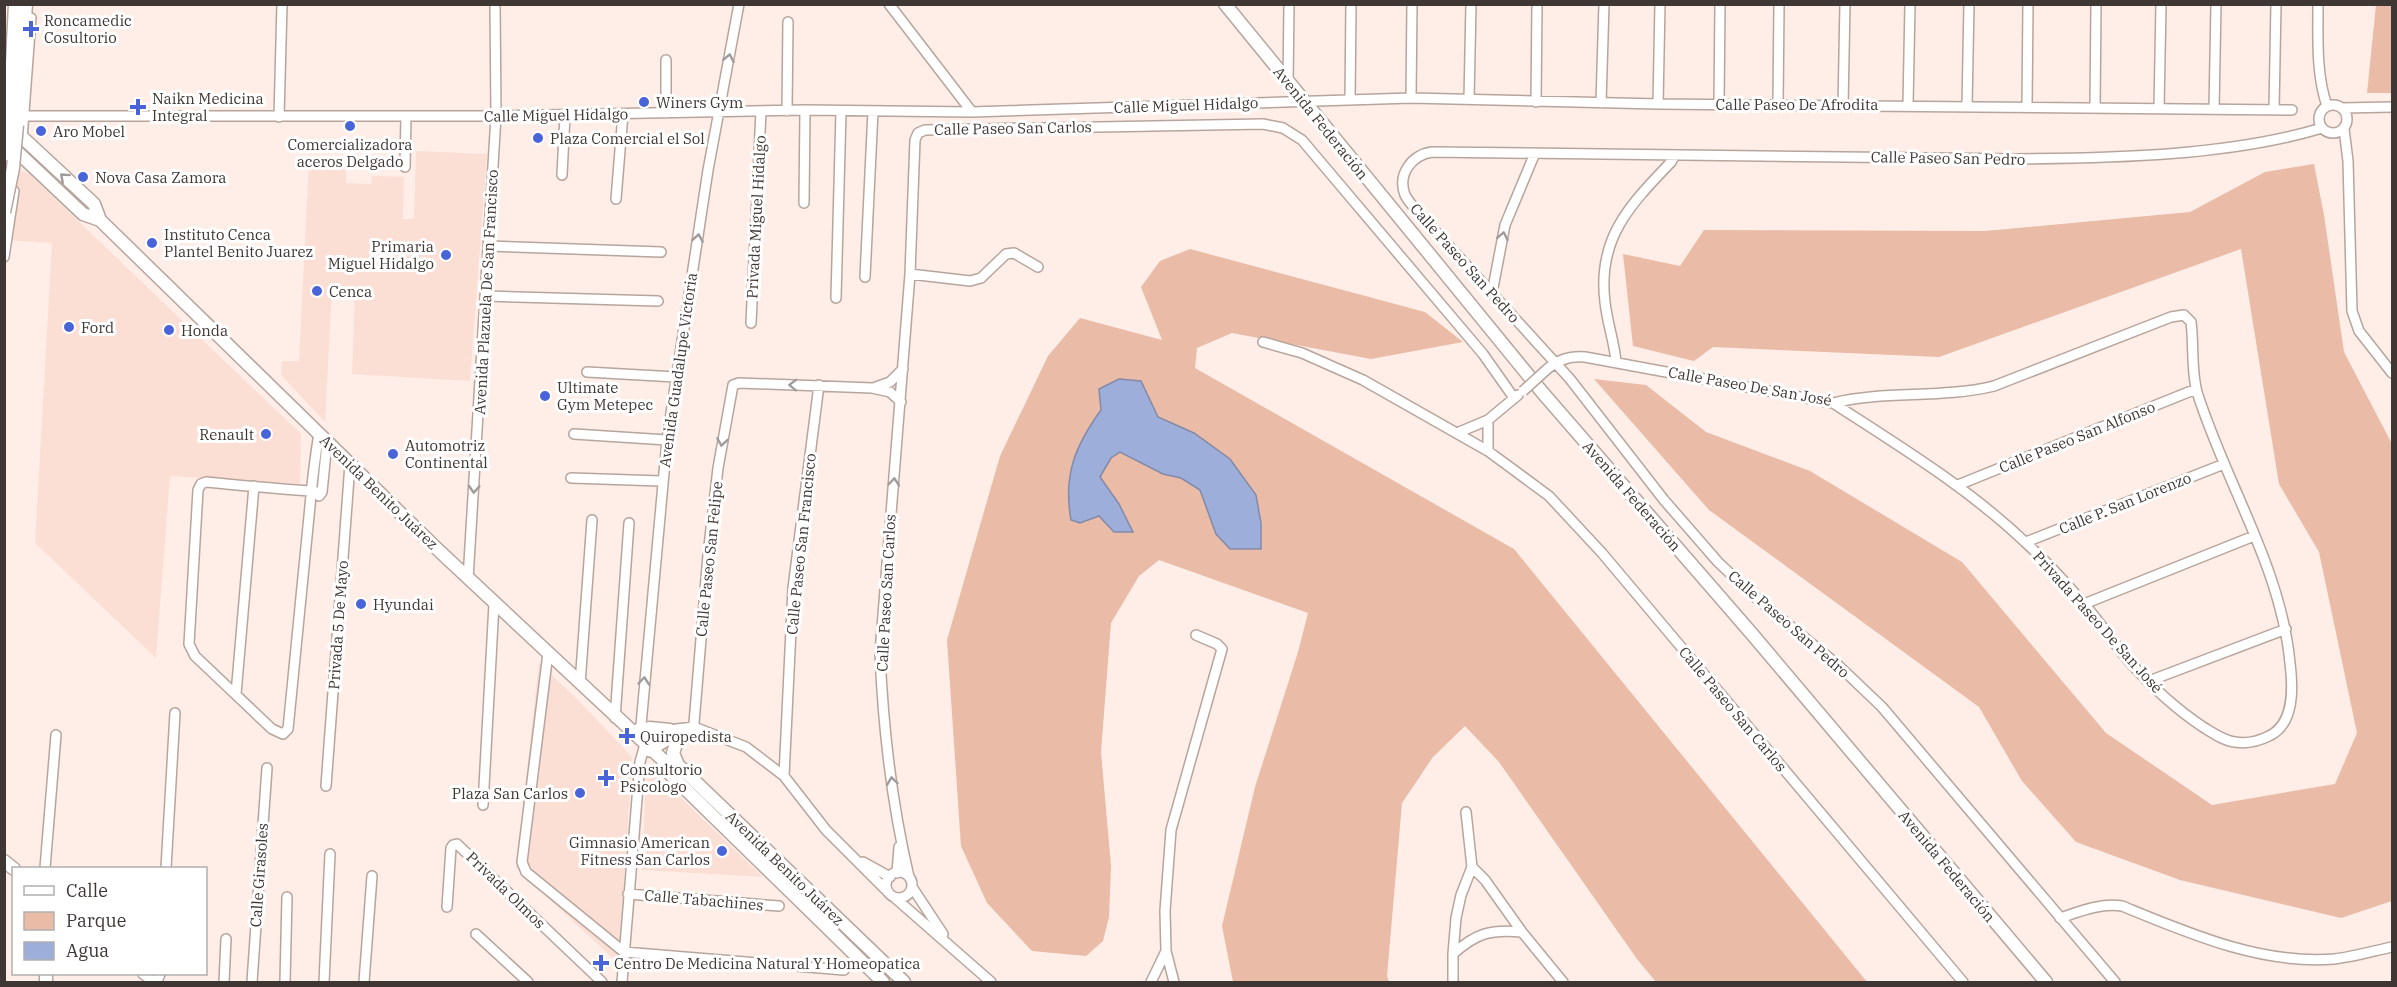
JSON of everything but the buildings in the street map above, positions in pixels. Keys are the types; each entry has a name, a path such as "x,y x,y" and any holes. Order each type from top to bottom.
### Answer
{"main road":[{"path":"4,155 9,121 15,4"},
{"path":"4,212 14,157 26,4"},
{"name":"Avenida Federación","path":"1225,4 1542,392 1752,634 2046,982"},
{"name":"Avenida Benito Juárez","path":"4,117 23,138 94,204 100,220"},
{"name":"Avenida Benito Juárez","path":"4,140 83,214 100,220 494,604 641,742 663,760 678,765 904,982"},
{"path":"641,742 674,734 673,753 678,765"},
{"name":"Avenida Benito Juárez","path":"663,760 670,774 883,982"}],"street":[{"path":"4,257 23,138 31,4"},
{"path":"279,117 282,4"},
{"name":"Avenida Plazuela De San Francisco","path":"468,579 496,116 495,4"},
{"name":"Avenida Guadalupe Victoria","path":"621,982 662,481 676,377 719,111 739,4"},
{"path":"1288,83 1289,4"},
{"path":"1350,100 1351,4"},
{"path":"1411,98 1412,4"},
{"path":"1469,99 1471,4"},
{"path":"1536,102 1537,4"},
{"path":"1601,103 1604,4"},
{"path":"1658,104 1660,4"},
{"path":"1719,104 1720,4"},
{"path":"1778,105 1779,4"},
{"path":"1843,106 1845,4"},
{"path":"1908,105 1910,4"},
{"path":"1967,106 1969,4"},
{"path":"2026,106 2028,4"},
{"path":"2095,108 2096,4"},
{"path":"2159,108 2161,4"},
{"path":"2214,109 2216,4"},
{"path":"2274,109 2276,4"},
{"path":"2318,4 2319,68 2327,106"},
{"path":"891,6 972,112"},
{"path":"787,111 788,22"},
{"path":"666,60 666,112"},
{"name":"Calle Paseo De Afrodita","path":"1303,101 1411,98 1658,104 2292,110"},
{"name":"Calle Miguel Hidalgo","path":"25,116 496,116 805,110 972,112 1303,101"},
{"path":"2344,129 2335,134 2322,128 2319,118 2327,106 2342,108 2392,106"},
{"path":"2342,108 2348,120 2344,129 2348,161 2352,311 2359,331 2392,373"},
{"path":"804,203 805,110"},
{"name":"Privada Miguel Hidalgo","path":"751,323 761,111"},
{"path":"865,277 873,111"},
{"path":"836,298 841,112"},
{"path":"616,199 623,114"},
{"path":"562,175 565,115"},
{"path":"405,167 406,116"},
{"name":"Calle Paseo San Carlos","path":"909,877 900,839 882,698 880,653 910,274 915,136 921,131 1274,125 1283,128 1302,140 1483,354 1514,398"},
{"name":"Calle Paseo San Pedro","path":"2115,982 1882,707 1839,666 1755,597 1718,562 1664,500 1555,362 1406,196 1403,182 1406,171 1414,159 1432,152 2017,159 2113,158 2280,139 2322,128"},
{"path":"1492,293 1505,225 1535,153"},
{"path":"1616,361 1604,288 1605,264 1611,241 1620,221 1636,199 1675,155"},
{"path":"4,175 15,183"},
{"path":"488,246 661,252"},
{"path":"910,274 970,281 981,278 1006,254 1014,253 1038,267"},
{"path":"485,296 658,301"},
{"name":"Calle Paseo De San José","path":"1555,362 1575,356 1616,361 1833,403 1874,396 1967,393 1994,386 2171,317 2184,315"},
{"name":"Privada Paseo De San José","path":"1833,403 1958,485 2026,542 2084,604 2129,661 2183,713 2216,735 2234,742 2256,742 2272,735 2283,725 2288,713 2291,699 2291,667 2286,629 2266,562 2224,464 2196,389 2191,322 2184,315"},
{"name":"Calle Paseo San Carlos","path":"1263,342 1336,366 1488,451 1549,496 1602,552 1963,982"},
{"path":"2380,356 2392,358"},
{"path":"1457,433 1488,420 1555,362"},
{"path":"872,388 890,382 903,369"},
{"path":"587,372 676,377"},
{"name":"Calle Paseo San Felipe","path":"696,731 709,544 718,468 733,385 739,383 819,385"},
{"path":"819,385 872,388 890,392 901,402"},
{"name":"Calle Paseo San Francisco","path":"784,776 793,588 819,385"},
{"name":"Calle Paseo San Alfonso","path":"1958,485 2196,389"},
{"path":"1488,420 1488,451"},
{"path":"574,434 667,440"},
{"path":"322,492 311,492 206,482 201,484 198,490 189,644 195,656 272,729 282,734 288,729 311,492 323,438"},
{"path":"310,506 322,492 323,438"},
{"name":"Privada 5 De Mayo","path":"326,786 350,464"},
{"name":"Calle P. San Lorenzo","path":"2026,542 2224,464"},
{"path":"571,478 662,481"},
{"path":"236,694 254,486"},
{"path":"580,684 592,520"},
{"path":"615,718 629,523"},
{"path":"2084,604 2254,536"},
{"path":"483,805 494,604"},
{"path":"2150,681 2286,629"},
{"path":"1174,982 1166,951 1165,911 1171,830 1222,649 1217,644 1196,635"},
{"path":"548,653 522,865 526,872 624,952 844,970"},
{"path":"166,867 175,713"},
{"path":"641,742 669,740 674,734 696,731 729,739 746,747 784,776 826,830 891,894 992,982"},
{"path":"45,867 56,735"},
{"name":"Calle Girasoles","path":"252,982 267,768"},
{"path":"1453,982 1452,954 1456,918 1461,895 1472,867 1466,812"},
{"name":"Calle Paseo San Carlos","path":"894,875 900,839"},
{"name":"Privada Olmos","path":"447,907 451,848 457,844 602,982"},
{"path":"324,982 330,854"},
{"path":"854,858 894,875 909,877 912,887 949,944"},
{"path":"1472,867 1485,880 1522,932 1563,982"},
{"path":"891,894 887,884 894,875"},
{"path":"364,982 372,876"},
{"path":"891,894 903,897 912,887"},
{"name":"Calle Tabachines","path":"628,894 779,906"},
{"path":"285,982 287,897"},
{"path":"2060,918 2098,906 2110,904 2122,906 2195,936 2252,951 2299,959 2335,959 2392,947"},
{"path":"1452,954 1477,936 1498,931 1522,932"},
{"path":"476,934 528,982"},
{"path":"224,982 226,939"},
{"path":"1151,982 1166,951"}],"shaded area":[{"path":"416,151 487,154 470,381 352,374 355,290 332,288 325,422 281,375 282,361 299,361 309,162 346,164 346,183 371,184 372,176 404,177 403,219 414,219"},
{"path":"18,170 27,172 301,434 300,484 170,476 156,658 35,543 52,243 6,240"},
{"path":"539,663 632,757 619,964 516,868"},
{"path":"646,774 656,774 763,877 642,870"}],"green space":[{"path":"2376,5 2392,5 2392,93 2367,93"},
{"path":"2314,164 2324,215 2344,352 2392,444 2392,901 2341,918 2180,880 2076,842 2022,781 1979,707 1709,510 1594,379 1646,385 1706,432 1810,471 1962,562 2106,733 2212,805 2335,784 2357,733 2319,552 2279,484 2241,249 1939,357 1713,347 1694,361 1633,346 1623,254 1680,266 1704,230 1985,231 2190,212 2265,172"},
{"path":"1190,249 1425,312 1463,342 1371,359 1232,333 1197,348 1195,368 1514,549 1867,982 1656,982 1637,959 1499,762 1465,726 1433,757 1402,803 1387,976 1389,982 1233,982 1222,926 1255,787 1308,613 1159,560 1139,576 1111,623 1101,752 1111,866 1109,917 1103,941 1086,956 1032,951 987,903 961,846 947,640 1000,456 1048,356 1080,318 1162,340 1141,287 1160,261"}],"water":[{"path":"1119,379 1141,381 1158,417 1194,433 1230,459 1256,495 1261,523 1261,549 1230,549 1216,534 1200,490 1181,478 1163,474 1120,452 1111,458 1100,477 1119,504 1133,532 1114,532 1099,516 1080,523 1071,520 1069,489 1073,462 1084,436 1101,410 1099,389"}],"place":[{"name":"Roncamedic Cosultorio","path":"31,29"},
{"name":"Winers Gym","path":"644,102"},
{"name":"Naikn Medicina Integral","path":"138,107"},
{"name":"Comercializadora aceros Delgado","path":"350,126"},
{"name":"Aro Mobel","path":"41,131"},
{"name":"Plaza Comercial el Sol","path":"538,138"},
{"name":"Nova Casa Zamora","path":"83,177"},
{"name":"Instituto Cenca Plantel Benito Juarez","path":"152,243"},
{"name":"Primaria Miguel Hidalgo","path":"446,255"},
{"name":"Cenca","path":"317,291"},
{"name":"Ford","path":"69,327"},
{"name":"Honda","path":"169,330"},
{"name":"Ultimate Gym Metepec","path":"545,396"},
{"name":"Renault","path":"266,434"},
{"name":"Automotriz Continental","path":"393,454"},
{"name":"Hyundai","path":"361,604"},
{"name":"Quiropedista","path":"627,736"},
{"name":"Consultorio Psicologo","path":"606,778"},
{"name":"Plaza San Carlos","path":"580,793"},
{"name":"Gimnasio American Fitness San Carlos","path":"722,851"},
{"name":"Centro De Medicina Natural Y Homeopatica","path":"601,963"}]}
